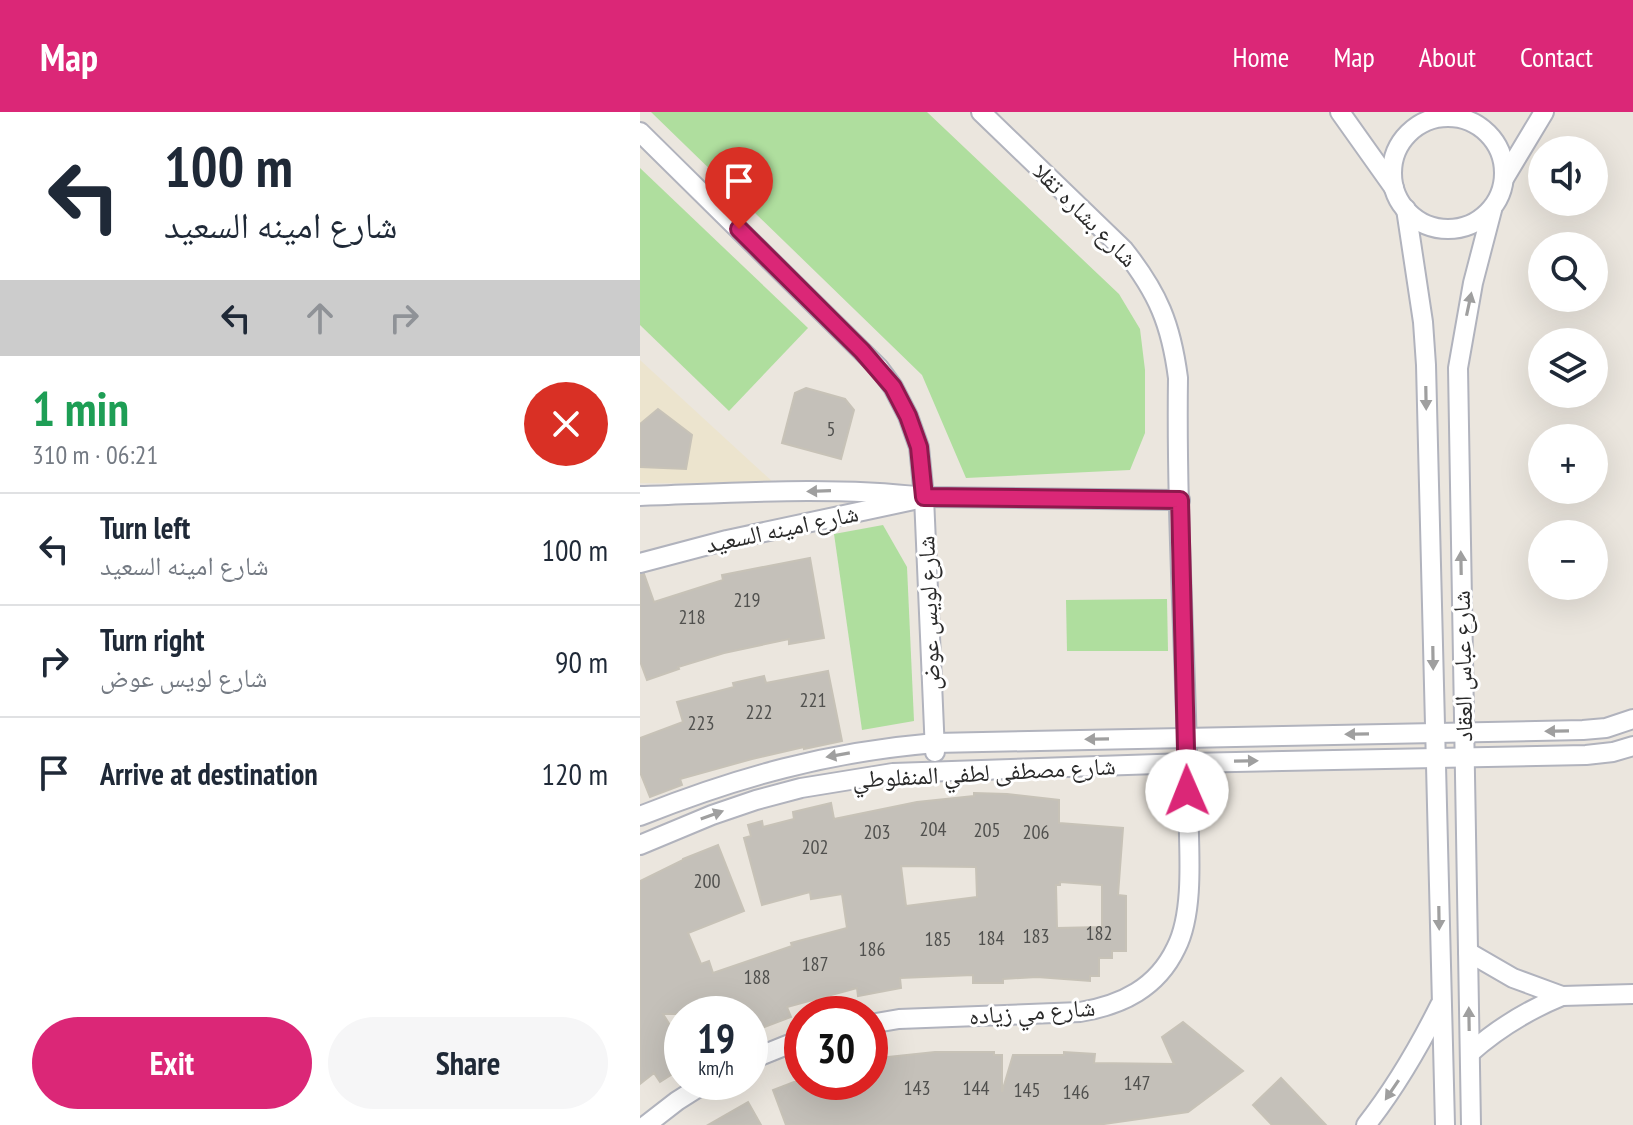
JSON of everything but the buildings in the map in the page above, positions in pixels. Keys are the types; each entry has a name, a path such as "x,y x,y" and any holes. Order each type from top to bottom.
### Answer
{"street":[{"name":"شارع بشاره تقلا","path":"981,112 1124,250 1142,272 1167,323 1178,378 1187,763"},
{"path":"1340,112 1395,190"},
{"path":"1505,177 1504,160 1497,145 1487,132 1465,115 1428,115 1403,139 1392,163 1391,177 1398,198 1409,215 1425,225 1443,230 1461,229 1478,222 1499,200 1505,177 1544,112"},
{"name":"شارع لويس عوض","path":"640,132 879,368 908,416 919,447 924,497 936,771"},
{"name":"شارع عباس العقاد","path":"1406,209 1423,322 1445,1125"},
{"name":"شارع عباس العقاد","path":"1471,1125 1458,368 1468,309 1492,210"},
{"name":"شارع امينه السعيد","path":"640,496 845,491 924,497 1180,500"},
{"name":"شارع امينه السعيد","path":"640,563 727,540 924,497"},
{"name":"شارع مصطفى لطفي المنفلوطي","path":"640,816 727,784 779,769 885,747 935,743 1583,730 1606,728 1633,719"},
{"name":"شارع مصطفى لطفي المنفلوطي","path":"640,845 756,800 801,788 893,773 1586,755 1633,746"},
{"name":"شارع مي زياده","path":"888,1021 1080,1012 1104,1008 1147,986 1176,948 1185,925 1188,901 1187,763"},
{"path":"1468,952 1513,978 1562,996"},
{"path":"1470,1053 1513,1019 1562,996 1633,994"},
{"path":"1366,1125 1405,1071 1441,1002"},
{"path":"646,1125 679,1100"}],"shaded area":[{"path":"640,360 775,484 640,483"}],"green space":[{"path":"651,112 927,112 1119,294 1140,329 1145,370 1145,433 1130,470 966,478 922,375"},
{"path":"640,168 808,328 729,411 640,325"},
{"path":"883,525 907,567 914,721 862,730 834,534"},
{"path":"1167,599 1168,651 1067,651 1066,600"}],"route":[{"path":"739,229 879,368 893,387 919,447 924,497 1180,500 1187,791"}]}
